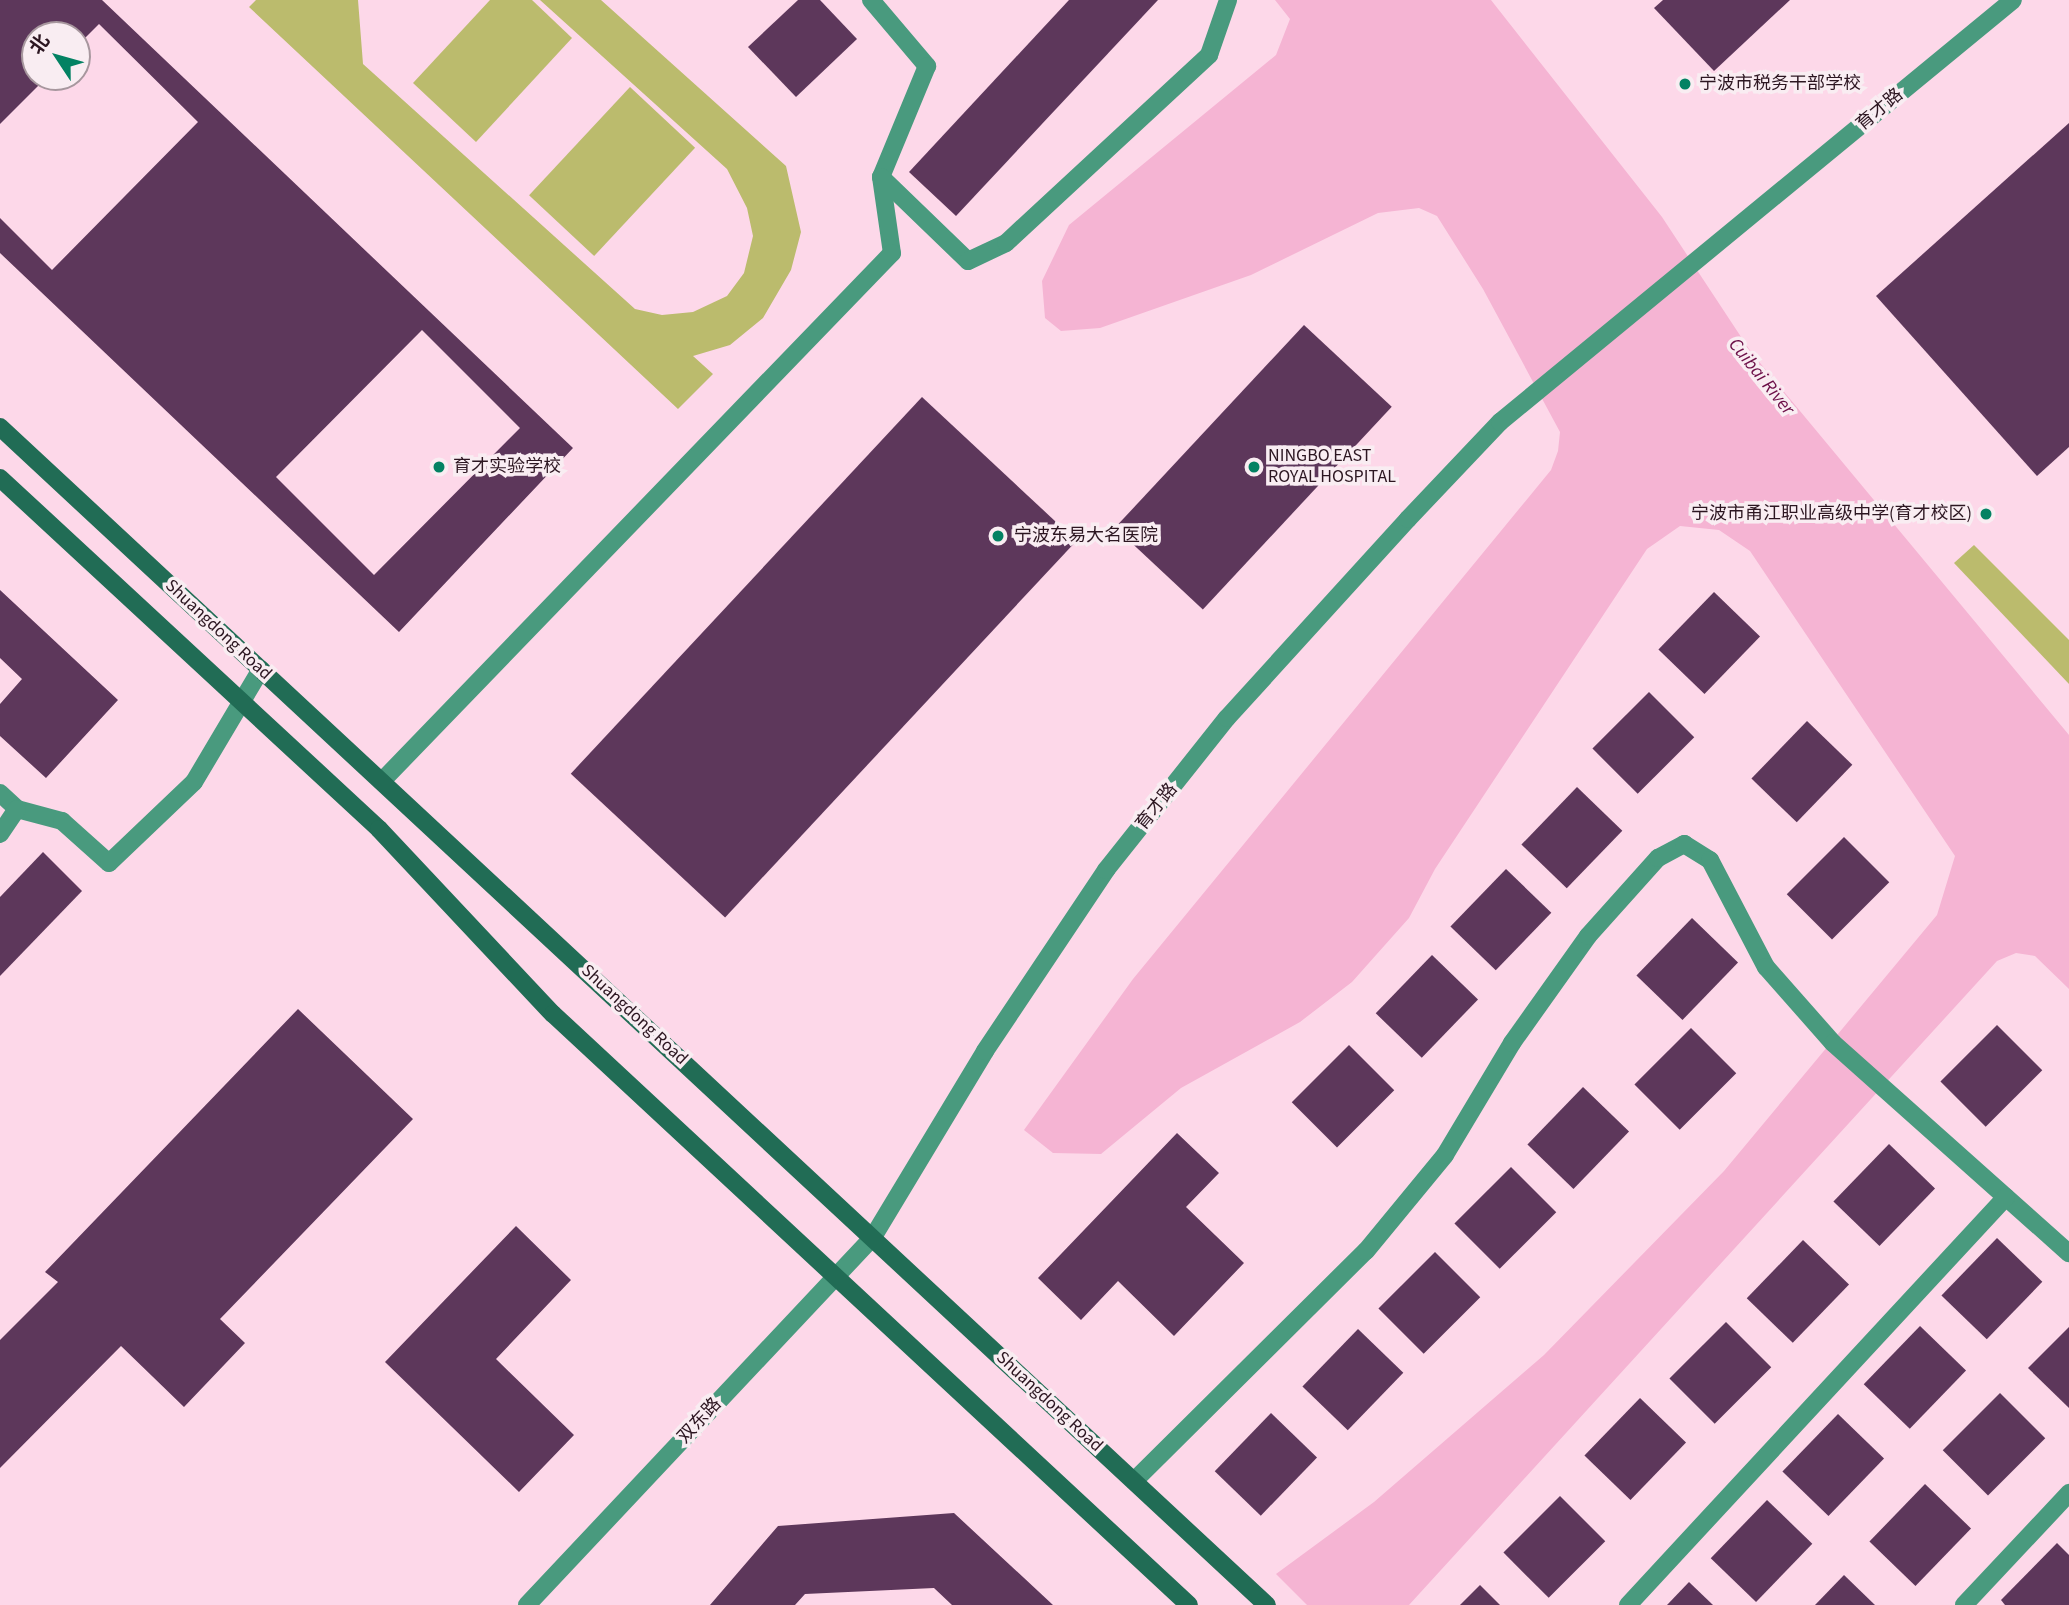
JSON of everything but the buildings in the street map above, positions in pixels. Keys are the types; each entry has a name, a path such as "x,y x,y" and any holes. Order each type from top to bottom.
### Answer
{"main road":[{"name":"Shuangdong Road","path":"0,427 1267,1605"},
{"path":"0,478 240,704 379,829 553,1014 1189,1605"}],"street":[{"path":"382,781 892,253 881,177 927,66 871,0"},
{"path":"881,177 968,261 1006,243 1209,55 1228,0"},
{"name":"育才路","path":"873,1237 985,1051 1106,870 1227,718 1500,422 2012,0"},
{"path":"0,793 17,809 62,821 110,863 194,782 261,669"},
{"path":"0,834 17,809"},
{"path":"1134,1481 1366,1251 1446,1155 1512,1043 1588,936 1658,858 1684,844 1710,860 1766,967 1833,1043 2069,1253"},
{"path":"1628,1605 2006,1197"},
{"name":"双东路","path":"527,1605 873,1237"},
{"path":"1964,1605 2069,1493"}],"shaded area":[{"path":"256,0 358,0 363,64 635,309 662,315 693,312 727,296 744,273 753,236 747,208 727,169 540,0 601,0 786,166 801,232 791,270 763,318 730,345 693,356 713,374 678,409 249,7"},
{"path":"490,0 532,0 572,38 476,142 413,83"},
{"path":"630,87 695,148 594,256 529,195"},
{"path":"1974,545 2069,640 2069,684 1954,563"}],"water":[{"name":"Cuibai River","path":"1275,0 1491,0 1662,217 1751,352 2069,735 2069,989 2035,956 2016,953 1997,961 1409,1605 1307,1605 1276,1574 1374,1502 1544,1355 1724,1171 1937,915 1955,856 1750,551 1719,530 1680,526 1647,549 1435,869 1409,918 1352,982 1300,1022 1181,1088 1101,1154 1053,1153 1024,1130 1133,979 1551,470 1558,451 1560,432 1483,289 1437,216 1419,208 1378,213 1251,275 1100,328 1061,331 1045,318 1042,281 1069,225 1276,55 1290,19"}],"place":[{"name":"宁波市税务干部学校","path":"1685,84"},
{"name":"育才实验学校","path":"439,467"},
{"name":"NINGBO EAST ROYAL HOSPITAL","path":"1254,467"},
{"name":"宁波市甬江职业高级中学(育才校区)","path":"1986,514"},
{"name":"宁波东易大名医院","path":"998,536"}]}
